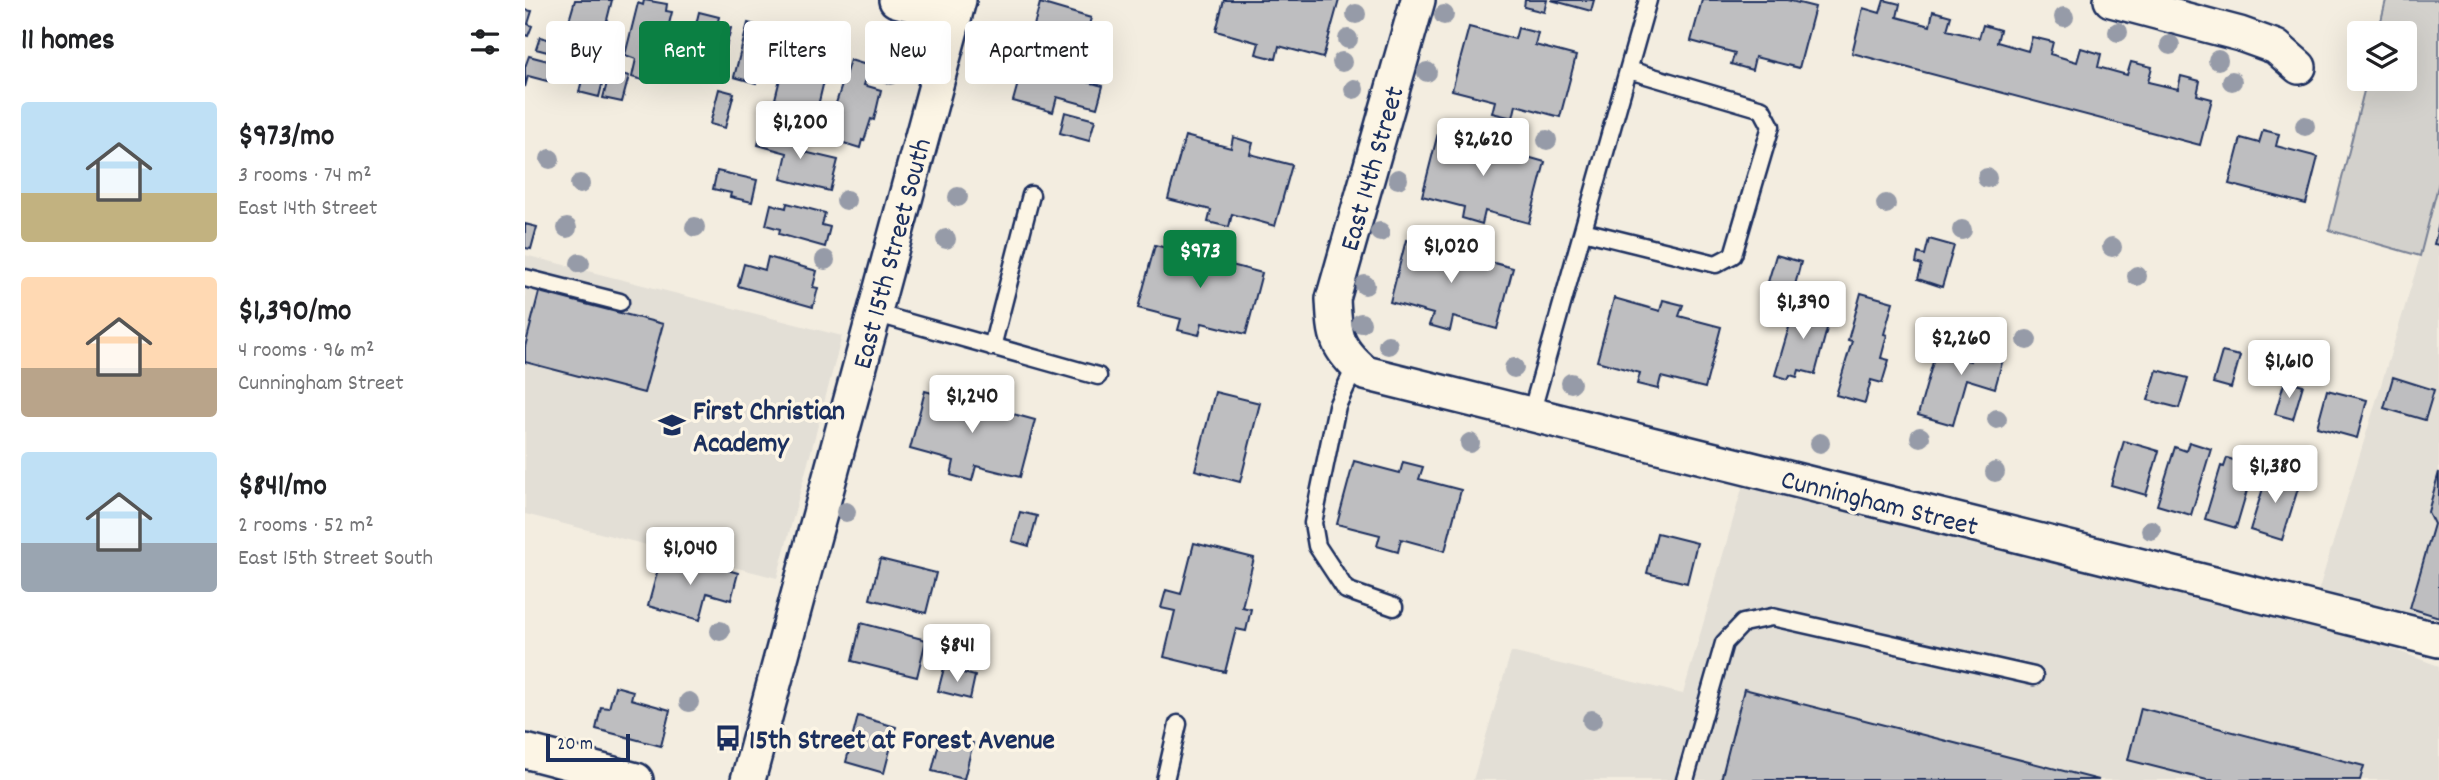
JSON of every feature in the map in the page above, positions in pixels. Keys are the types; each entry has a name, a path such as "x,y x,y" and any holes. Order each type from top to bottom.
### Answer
{"street":[{"path":"896,0 957,8"},
{"name":"East 14th Street","path":"1356,365 1347,357 1336,338 1332,299 1417,0"},
{"path":"2111,0 2241,34 2276,47 2299,67"},
{"name":"East 15th Street South","path":"748,780 957,8"},
{"name":"Cunningham Street","path":"1356,365 1365,373 2439,640"},
{"path":"525,751 636,780"}],"lane":[{"path":"1531,414 1649,0"},
{"path":"1583,231 1716,264 1733,256 1771,126 1762,109 1629,70"},
{"path":"992,347 1031,195"},
{"path":"525,278 620,302"},
{"path":"874,313 1098,376"},
{"path":"1356,365 1337,406 1313,523 1317,546 1346,590 1394,607"},
{"path":"1685,780 1724,643 1743,623 1772,617 2034,676"},
{"path":"1165,780 1178,724"}],"shaded area":[{"path":"2386,0 2439,0 2439,182 2420,256 2329,230 2364,91 2417,91 2417,21 2381,21"},
{"path":"2439,182 2439,625 2318,592 2420,257"},
{"name":"First Christian Academy","path":"525,255 842,336 777,578 525,514"},
{"path":"1743,485 1789,489 2085,564 2376,643 2439,666 2439,780 1473,780 1511,652 1683,694"}],"building":[{"path":"575,0 612,0 607,21 569,21"},
{"path":"644,0 667,4 666,11 672,12 670,21 639,21 639,79 632,77 636,59 625,55 638,3 643,5"},
{"path":"1224,0 1339,0 1323,58 1279,46 1276,59 1256,54 1259,43 1216,31"},
{"path":"1525,0 1547,0 1544,12 1524,7"},
{"path":"1551,0 1594,0 1591,11"},
{"path":"1702,0 1787,0 1815,7 1799,68 1755,57 1752,70 1731,64 1735,53 1691,41"},
{"path":"1884,0 1900,4 1897,17 1930,26 1933,11 1951,16 1947,30 1979,38 1983,25 2000,30 1997,42 2028,51 2032,37 2053,42 2050,54 2077,62 2081,48 2101,54 2098,67 2127,75 2131,62 2152,67 2148,82 2178,89 2181,76 2200,81 2197,95 2212,99 2200,145 1852,53 1863,8 1880,13"},
{"path":"1040,3 1091,18 1090,21 1035,21"},
{"path":"525,10 532,11 528,24 532,26 528,36 525,35"},
{"path":"699,12 719,17 718,21 697,21"},
{"path":"1469,27 1515,39 1518,28 1538,33 1535,45 1576,56 1560,117 1516,105 1513,118 1492,113 1495,101 1452,90"},
{"path":"540,37 546,39 546,52 536,49"},
{"path":"744,38 744,80 734,77"},
{"path":"529,56 546,60 546,81 528,76 525,87 525,67"},
{"path":"851,60 865,64 864,85 881,90 874,120 871,119 860,148 834,140 837,131 828,128 842,84 851,84"},
{"path":"625,75 629,76 622,102 603,98 607,84 625,84"},
{"path":"581,84 602,84 599,97 579,92"},
{"path":"779,84 823,84 817,110 775,99"},
{"path":"1018,84 1103,86 1097,108 1057,97 1053,112 1013,101"},
{"path":"719,89 734,93 725,128 710,124"},
{"path":"1065,112 1095,120 1089,141 1060,133"},
{"path":"762,128 807,139 804,152 838,160 830,191 781,179 787,153 758,145"},
{"path":"2263,130 2279,134 2276,146 2318,157 2306,204 2229,184 2241,138 2259,143"},
{"path":"1438,133 1484,145 1487,134 1506,139 1503,150 1545,162 1529,223 1485,211 1482,224 1462,218 1464,207 1422,196"},
{"path":"1185,136 1231,148 1233,137 1253,143 1250,154 1292,165 1275,226 1232,214 1229,227 1208,222 1211,210 1168,199"},
{"path":"717,171 757,180 752,202 730,197 731,193 713,189"},
{"path":"787,203 825,213 822,225 830,227 825,247 779,234 780,229 766,225 771,204 786,208"},
{"path":"525,224 537,227 531,249 525,248"},
{"path":"2439,224 2439,245 2434,244"},
{"path":"1929,239 1954,246 1942,287 1918,279 1922,265 1916,263 1918,253 1925,255"},
{"path":"1406,240 1452,252 1455,241 1475,246 1472,257 1513,268 1497,329 1453,317 1450,331 1429,325 1433,314 1390,302"},
{"path":"1155,245 1201,257 1204,246 1224,251 1220,262 1262,273 1246,334 1202,323 1199,335 1178,330 1181,319 1138,308"},
{"path":"1776,255 1801,262 1794,289 1768,282"},
{"path":"768,257 817,271 813,287 818,288 813,307 738,286 744,264 765,270"},
{"path":"539,292 663,324 644,393 525,362 525,347"},
{"path":"1861,293 1893,302 1881,358 1889,360 1882,383 1871,380 1865,403 1836,395 1852,341 1848,340"},
{"path":"1614,298 1660,311 1663,300 1683,305 1679,316 1721,327 1705,388 1661,377 1658,389 1637,384 1640,373 1597,361"},
{"path":"1797,300 1820,306 1818,314 1826,316 1825,320 1829,321 1815,374 1799,370 1797,377 1790,375 1788,379 1775,375"},
{"path":"1978,332 2008,341 1995,388 1966,379 1953,425 1918,415 1936,351 1970,361"},
{"path":"2222,352 2240,356 2231,388 2213,383"},
{"path":"2157,370 2188,378 2179,408 2148,400"},
{"path":"2393,377 2434,390 2425,420 2384,408"},
{"path":"2285,380 2303,385 2293,419 2275,414"},
{"path":"974,390 994,396 991,408 1035,420 1020,477 976,466 972,481 951,475 954,461 910,449 925,391 971,404"},
{"path":"2327,390 2367,400 2357,438 2317,427"},
{"path":"1215,392 1260,403 1240,482 1195,470"},
{"path":"2124,441 2159,451 2146,495 2111,485"},
{"path":"2189,442 2211,449 2191,515 2157,505 2175,447 2186,451"},
{"path":"2227,458 2243,463 2240,474 2251,477 2236,528 2205,519 2221,466 2224,467"},
{"path":"1354,461 1400,473 1403,462 1423,467 1419,479 1461,490 1445,551 1401,539 1398,552 1377,546 1380,535 1337,524"},
{"path":"2269,469 2301,479 2282,540 2250,530"},
{"path":"2439,472 2439,617 2410,608 2434,524 2428,512"},
{"path":"1020,512 1037,516 1029,546 1012,541"},
{"path":"1657,533 1697,543 1687,583 1647,573"},
{"path":"1194,543 1254,558 1242,607 1251,609 1246,631 1236,629 1225,672 1164,657 1175,611 1161,608 1166,590 1181,594"},
{"path":"661,558 699,568 700,562 738,573 731,600 707,593 700,620 648,606"},
{"path":"880,559 936,573 926,613 870,599"},
{"path":"861,623 926,640 917,677 852,661"},
{"path":"944,668 975,676 970,699 938,691"},
{"path":"615,686 633,691 631,699 670,710 661,746 596,729 601,707 609,708"},
{"path":"1744,689 2099,780 1721,780"},
{"path":"2141,708 2364,766 2360,780 2207,780 2128,760"},
{"path":"858,716 896,727 884,773 846,762"},
{"path":"941,735 973,743 964,779 932,771"}],"place":[{"name":"First Christian Academy","path":"672,425"},
{"name":"15th Street at Forest Avenue","path":"728,738"}]}
